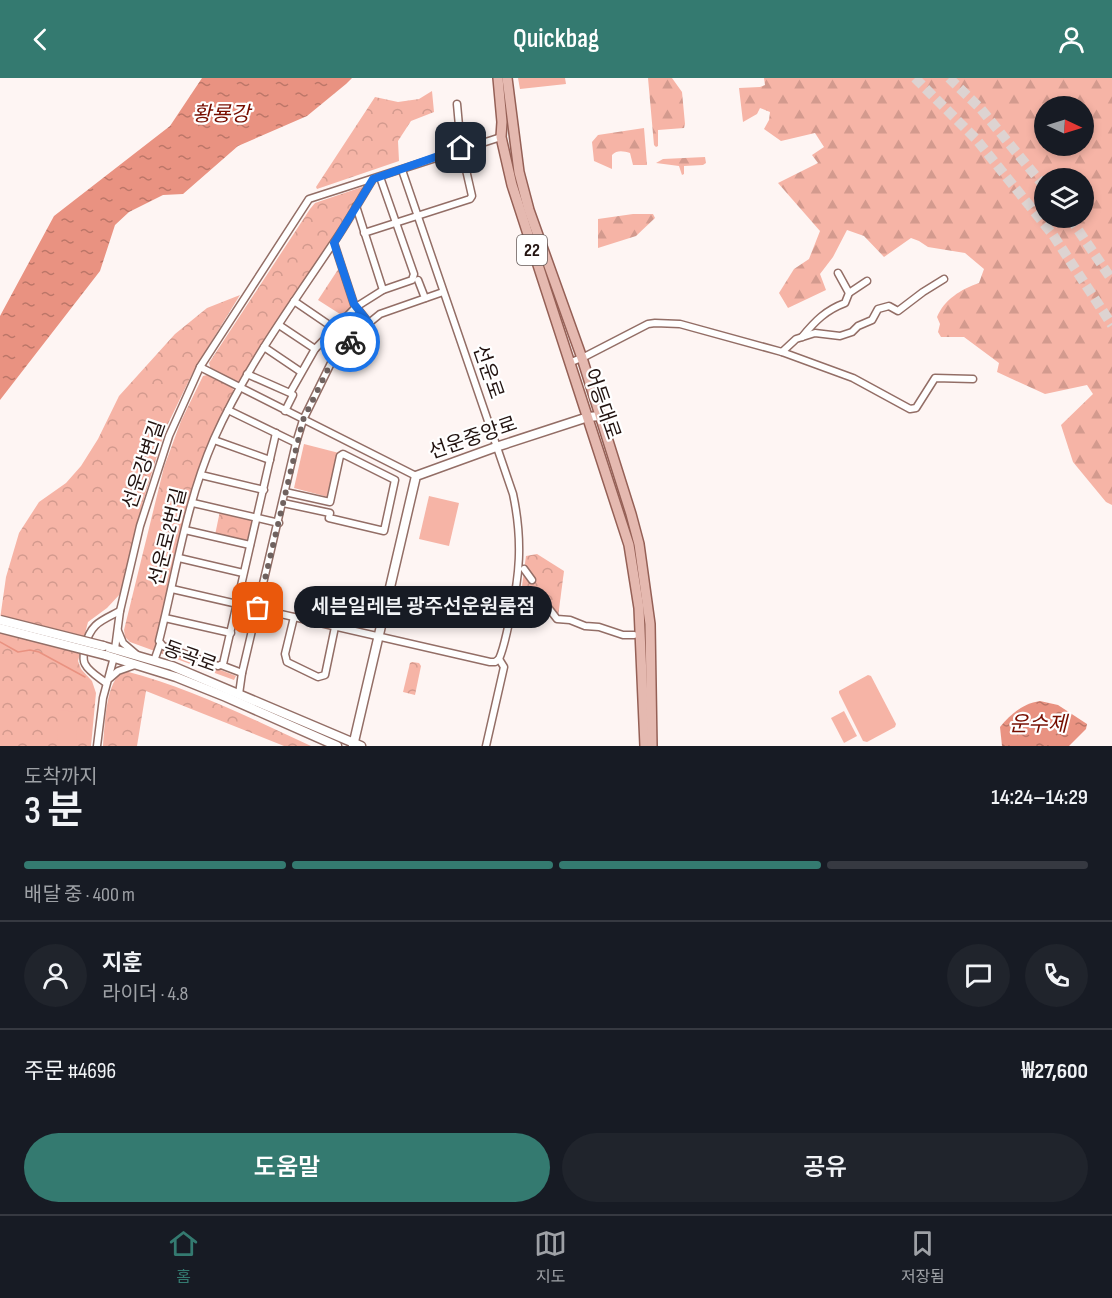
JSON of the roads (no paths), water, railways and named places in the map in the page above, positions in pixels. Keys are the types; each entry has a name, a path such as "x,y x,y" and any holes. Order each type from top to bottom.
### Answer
{"main road":[{"name":"어등대로","path":"498,78 501,137 521,216 629,545 639,608 645,746"},
{"name":"어등대로","path":"507,78 519,172 529,210 582,358 632,514 645,579 650,624 652,746"},
{"name":"선운중앙로","path":"356,745 378,635 416,476 588,417 600,416"},
{"name":"동곡로","path":"0,620 109,652 136,664 176,677 337,746"},
{"name":"동곡로","path":"0,628 172,666 356,745"}],"street":[{"path":"364,233 470,199 456,104"},
{"path":"247,374 287,394 292,392 315,349 356,307 383,290 412,280 397,222 376,178 461,148 501,137"},
{"name":"선운로","path":"402,170 513,494 520,538 517,591 500,659 504,667 486,746"},
{"name":"선운강변길","path":"106,683 109,652 118,624 140,526 168,436 200,367 309,199 376,178"},
{"name":"선운로2번길","path":"150,660 160,644 179,558 201,475 228,410 264,347 376,178"},
{"path":"356,206 383,290"},
{"path":"334,243 356,307 369,323"},
{"path":"838,273 849,293"},
{"path":"782,352 796,339 815,333 840,336 852,332 858,326 872,320 878,309 889,306 898,311 945,279"},
{"path":"418,280 425,298"},
{"path":"802,337 829,309 845,303 849,293 867,281"},
{"path":"239,694 296,443 303,420 332,361 380,314 444,292"},
{"path":"294,301 334,329"},
{"path":"569,363 655,322 680,324 782,352 853,378 910,410 916,408 935,378 973,379"},
{"path":"279,325 315,349"},
{"path":"264,347 302,372"},
{"path":"200,367 416,476"},
{"path":"285,411 293,395"},
{"path":"228,410 296,443"},
{"path":"221,665 231,633 276,433"},
{"path":"214,440 270,460"},
{"path":"283,503 330,513 329,518 384,531 395,480 343,454 340,456 330,502 285,492"},
{"path":"201,475 264,490"},
{"path":"193,503 279,523"},
{"path":"186,530 250,545"},
{"path":"179,558 243,573"},
{"path":"524,569 532,580"},
{"path":"172,589 490,662 500,659"},
{"path":"520,592 529,603 547,606 557,619 600,627 623,635 634,635"},
{"path":"106,683 87,668 83,661 83,654 91,629 120,611"},
{"path":"294,617 285,654 287,662 318,677 325,675 335,627"},
{"path":"165,618 231,633"},
{"path":"118,624 123,643 133,653 150,660"},
{"path":"160,644 242,673"},
{"path":"97,746 106,683 118,671 136,664"}],"water":[{"name":"황룡강","path":"202,78 352,78 307,116 238,146 183,194 163,195 129,212 115,225 100,271 0,400 0,316 54,216 170,126"},
{"name":"운수제","path":"1040,701 1058,705 1087,724 1086,729 1069,746 1002,746 1000,727 1017,710"}],"waterway":[{"path":"0,642 18,652 30,650 39,652 85,677"}],"tunnel":[{"path":"915,78 976,139 1053,235 1112,325"},
{"path":"949,78 980,108 1034,174"},
{"path":"1077,228 1112,280"}],"place":[{"name":"세븐일레븐 광주선운원룸점","path":"258,608"}]}
